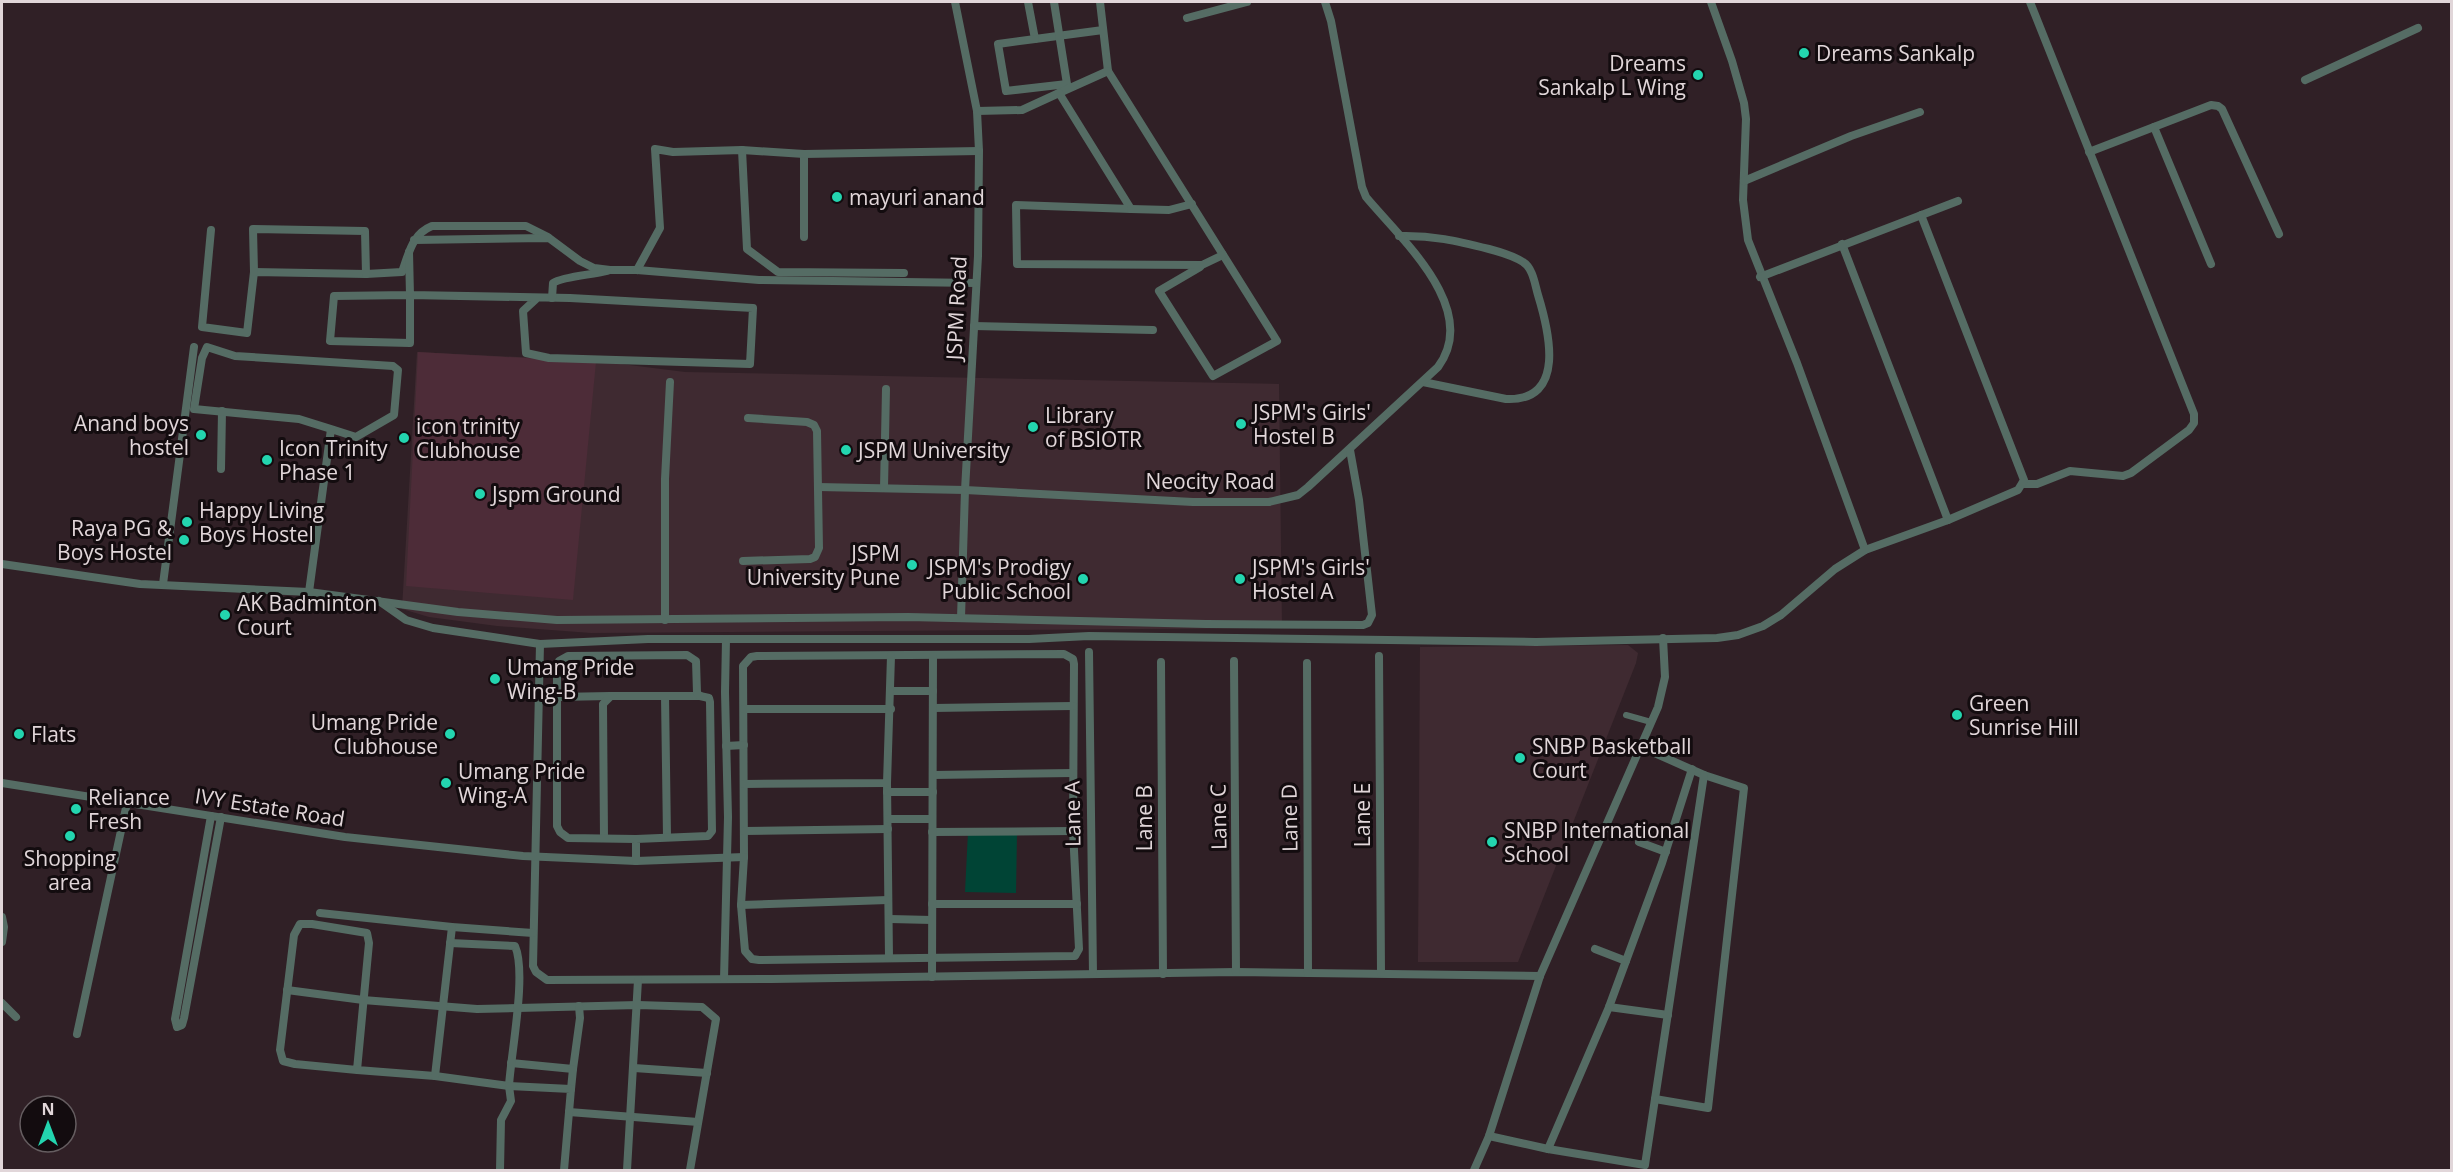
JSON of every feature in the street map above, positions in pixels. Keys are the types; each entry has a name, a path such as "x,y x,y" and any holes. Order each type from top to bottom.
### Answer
{"street":[{"name":"JSPM Road","path":"956,2 977,111 979,151 976,283 961,618"},
{"path":"1028,2 1035,39"},
{"path":"1053,2 1068,86"},
{"path":"1100,2 1108,71 1277,341 1213,376 1159,291 1223,255"},
{"path":"1187,18 1247,2"},
{"name":"Neocity Road","path":"818,487 965,489 1193,502 1269,502 1298,495 1423,382 1446,357 1451,336 1451,321 1437,288 1421,260 1366,197 1362,187 1348,122 1331,21 1325,2"},
{"path":"1711,2 1744,103 1746,119 1744,181 1748,240 1760,277 1783,327 1865,550"},
{"path":"380,601 406,620 433,628 540,644 648,639 1029,639 1099,636 1536,642 1717,638 1751,631 1781,615 1835,569 1865,550 1948,520 2018,490 2024,484 2037,484 2062,472 2123,476 2189,430 2194,423 2194,414 2159,323 2030,2"},
{"path":"2305,80 2418,27"},
{"path":"1103,30 998,44 1006,91 1068,86 1108,71"},
{"path":"977,111 1022,110 1059,93 1068,86"},
{"path":"1059,93 1131,209"},
{"path":"2089,152 2211,105 2218,106 2222,109 2279,234"},
{"path":"1744,181 1841,140 1920,112"},
{"path":"2154,127 2211,264"},
{"path":"637,270 660,228 655,149 673,152 742,150 804,154 979,151"},
{"path":"742,150 747,249 778,272 904,273"},
{"path":"804,154 804,237"},
{"path":"1760,277 1958,201"},
{"path":"1192,204 1169,210 1016,205 1017,264 1202,265"},
{"path":"1921,215 2024,484"},
{"path":"254,272 366,274 402,272 414,240 421,230 432,226 526,226 549,238 580,261 594,268 759,280 976,283"},
{"path":"211,230 202,327 247,333 254,272 253,229 365,231 366,274"},
{"path":"1399,236 1443,237 1522,261 1531,273 1550,342 1550,359 1542,384 1526,396 1516,400 1423,382"},
{"path":"414,240 549,238"},
{"path":"1842,244 1948,520"},
{"path":"409,252 411,296 410,343 330,341 334,296 411,296 536,299 552,298 753,308 750,364 549,358 526,353 523,311 536,299"},
{"path":"552,298 553,283 558,279 585,277 610,270"},
{"path":"974,326 1153,330"},
{"path":"163,584 194,347"},
{"path":"207,347 236,356 396,368 399,374 392,418 383,420 356,437 299,419 222,411 194,409 202,358 207,347"},
{"path":"665,620 666,479 670,382"},
{"path":"884,488 886,389"},
{"path":"221,469 222,411"},
{"path":"743,561 810,559 815,557 819,548 817,430 814,425 807,422 748,418"},
{"path":"309,592 331,429"},
{"path":"2,564 140,584 309,592 517,618 557,620 961,618 1363,625 1368,623 1372,615 1359,500 1350,450"},
{"path":"1474,1170 1489,1136 1540,976 1658,707 1665,677 1663,638"},
{"path":"724,979 727,858 724,692 726,639"},
{"path":"911,639 911,656"},
{"path":"540,644 533,966 536,972 547,980 1236,972 1540,976"},
{"name":"Lane A","path":"1089,652 1092,974"},
{"path":"1064,654 1073,659 1074,831 1079,949 1075,956 752,959 745,951 741,905 744,857 743,666 751,657 933,656 1064,654"},
{"path":"557,697 700,696 709,698 712,831 708,836 636,839 567,838 557,826 557,697 558,661 568,656 687,655 696,661 696,690 700,696"},
{"path":"889,958 887,788 891,656"},
{"path":"932,977 933,656"},
{"name":"Lane E","path":"1378,656 1381,973"},
{"name":"Lane C","path":"1234,661 1236,972"},
{"name":"Lane B","path":"1161,662 1163,974"},
{"name":"Lane D","path":"1307,663 1308,973"},
{"path":"891,692 933,691"},
{"path":"604,838 602,709 610,696"},
{"path":"666,696 667,837"},
{"path":"933,708 1073,706"},
{"path":"744,709 891,709"},
{"path":"1626,715 1651,722"},
{"path":"726,746 744,745"},
{"path":"1641,747 1704,775 1743,788 1708,1108 1655,1099"},
{"path":"1548,1149 1609,1007 1666,852 1692,769"},
{"path":"933,776 1073,773"},
{"path":"1489,1136 1548,1149 1645,1165 1704,775"},
{"name":"IVY Estate Road","path":"2,783 345,837 534,857 636,861 744,857"},
{"path":"744,783 887,788 933,792"},
{"path":"76,1034 127,803"},
{"path":"211,816 175,1018 177,1027 181,1027 184,1018 221,817"},
{"path":"888,819 933,819"},
{"path":"744,831 888,829"},
{"path":"933,832 1074,831"},
{"path":"636,839 636,861"},
{"path":"1639,842 1666,852"},
{"path":"741,905 888,900"},
{"path":"932,904 1077,904"},
{"path":"320,913 533,933"},
{"path":"2,917 4,927 2,942"},
{"path":"890,919 932,920"},
{"path":"357,1070 369,943 367,933 300,924 294,935 287,990 280,1050 283,1061 295,1064 357,1070 435,1076 509,1086 571,1089"},
{"path":"435,1076 452,927"},
{"path":"450,943 515,946 519,955 517,1010 509,1086 511,1101 501,1120 501,1170"},
{"path":"1595,949 1626,961"},
{"path":"627,1170 638,980"},
{"path":"287,990 443,1007 517,1010 638,1005 702,1007 716,1018 690,1170"},
{"path":"2,1003 16,1017"},
{"path":"564,1170 580,1018 579,1006"},
{"path":"1609,1007 1668,1015"},
{"path":"511,1063 573,1069"},
{"path":"634,1068 706,1073"},
{"path":"569,1112 698,1122"}],"shaded area":[{"name":"JSPM University","path":"417,352 597,361 685,372 1279,384 1282,628 591,633 497,626 429,617 402,609"},
{"path":"418,352 596,362 573,600 406,586"},
{"name":"SNBP International School","path":"1628,645 1638,653 1636,663 1518,962 1418,962 1420,647"},
{"path":"968,832 1017,832 1016,893 965,892"}],"place":[{"name":"Dreams Sankalp","path":"1804,53"},
{"name":"Dreams Sankalp L Wing","path":"1698,75"},
{"name":"mayuri anand","path":"837,197"},
{"name":"JSPM's Girls' Hostel B","path":"1241,424"},
{"name":"Library of BSIOTR","path":"1033,427"},
{"name":"Anand boys hostel","path":"201,435"},
{"name":"icon trinity Clubhouse","path":"404,438"},
{"name":"JSPM University","path":"846,450"},
{"name":"Icon Trinity Phase 1","path":"267,460"},
{"name":"Jspm Ground","path":"480,494"},
{"name":"Happy Living Boys Hostel","path":"187,522"},
{"name":"Raya PG & Boys Hostel","path":"184,540"},
{"name":"JSPM University Pune","path":"912,565"},
{"name":"JSPM's Prodigy Public School","path":"1083,579"},
{"name":"JSPM's Girls' Hostel A","path":"1240,579"},
{"name":"AK Badminton Court","path":"225,615"},
{"name":"Umang Pride Wing-B","path":"495,679"},
{"name":"Green Sunrise Hill","path":"1957,715"},
{"name":"Flats","path":"19,734"},
{"name":"Umang Pride Clubhouse","path":"450,734"},
{"name":"SNBP Basketball Court","path":"1520,758"},
{"name":"Umang Pride Wing-A","path":"446,783"},
{"name":"Reliance Fresh","path":"76,809"},
{"name":"Shopping area","path":"70,836"},
{"name":"SNBP International School","path":"1492,842"}]}
